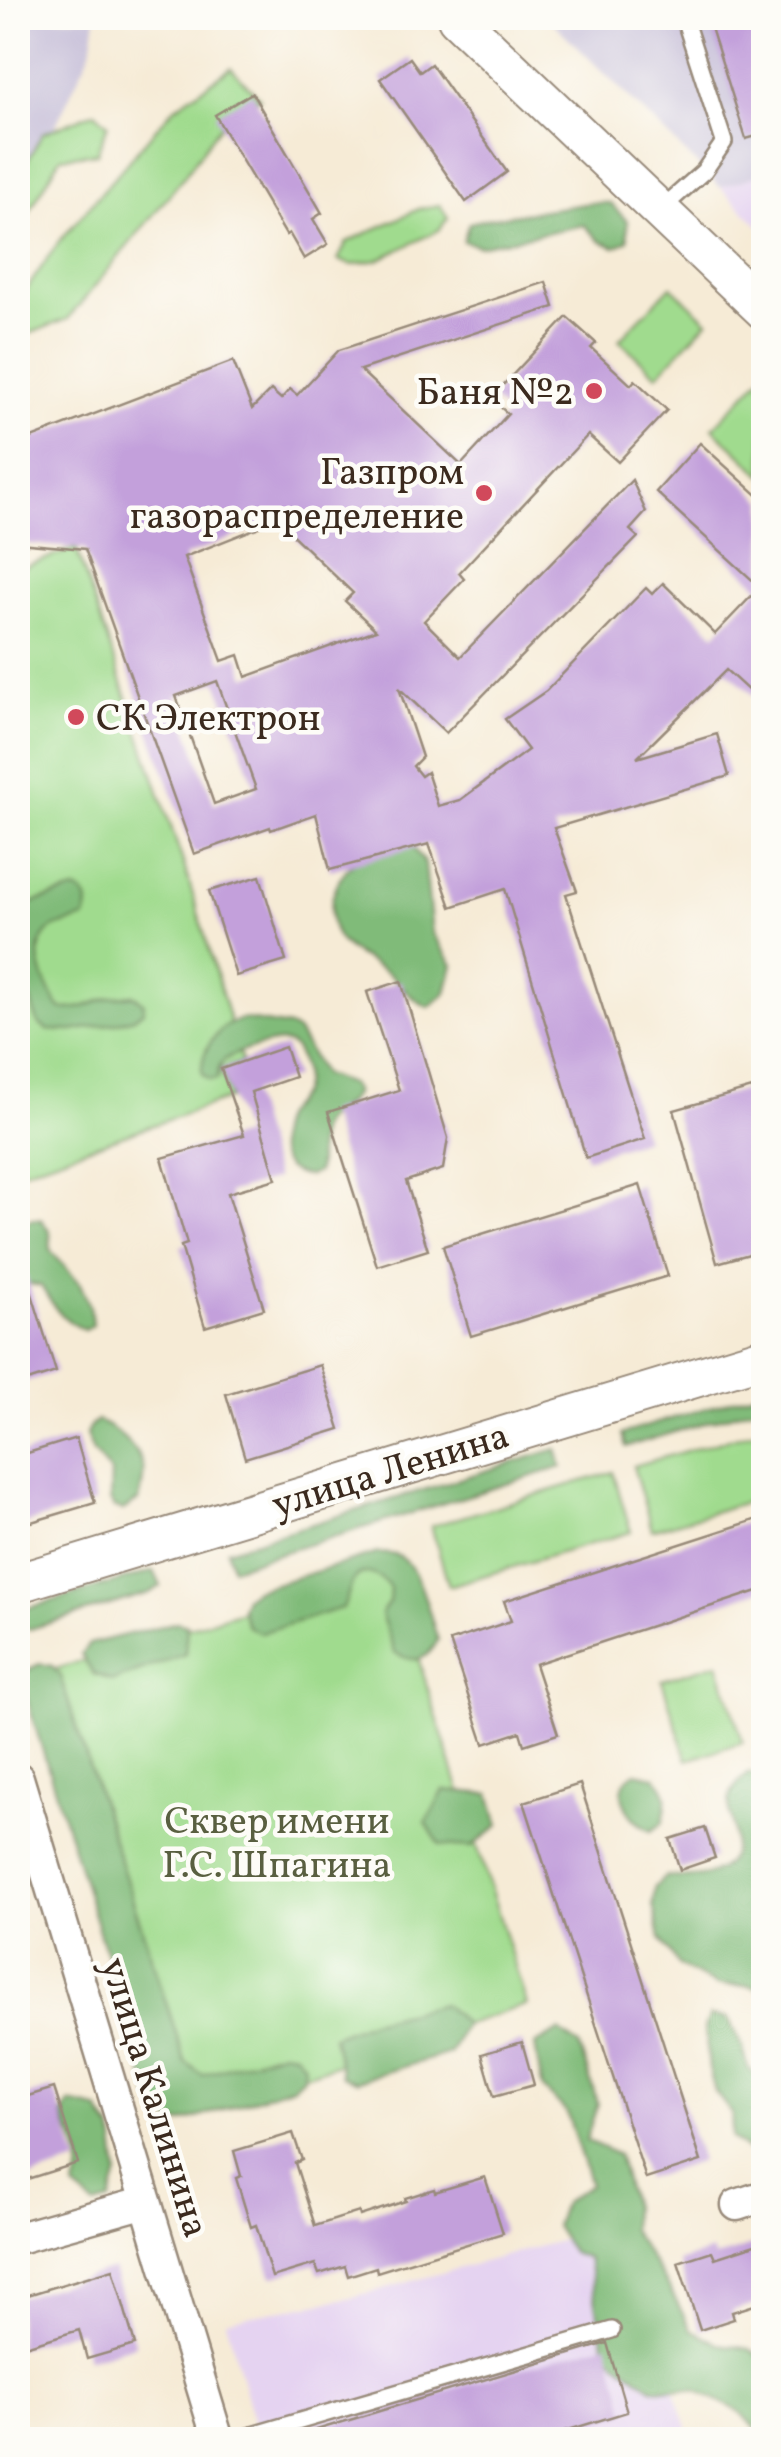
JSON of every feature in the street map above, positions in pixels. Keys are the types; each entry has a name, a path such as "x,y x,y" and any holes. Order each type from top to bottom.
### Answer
{"street":[{"path":"457,18 764,310"},
{"name":"улица Ленина","path":"18,1583 764,1357"},
{"name":"улица Калинина","path":"18,1778 218,2440"},
{"path":"18,2238 146,2202"}],"lane":[{"path":"660,211 704,171 724,142 684,18"},
{"path":"235,2440 612,2330"}],"shaded area":[{"path":"18,18 96,18 91,51 18,205"},
{"path":"548,18 763,18 763,174 720,187"},
{"path":"763,174 763,230 720,187"},
{"path":"619,2225 691,2439 258,2439 226,2320 353,2297"}],"green space":[{"path":"231,68 260,98 224,120 183,178 68,319 18,338 18,302 58,243 174,108"},
{"path":"95,112 108,124 97,153 61,157 18,231 18,177 43,133"},
{"path":"610,203 627,221 628,240 615,247 600,241 584,225 479,246 463,241 469,223"},
{"path":"440,205 448,218 439,230 378,260 351,265 338,260 347,242 419,209"},
{"path":"671,286 708,321 657,375 619,340"},
{"path":"763,375 763,476 713,428"},
{"name":"СК Электрон","path":"76,548 184,865 242,1062 221,1069 231,1098 18,1172 18,569"},
{"path":"409,841 425,864 432,933 453,965 446,993 429,1007 342,943 332,922 332,898 349,867 364,857"},
{"path":"74,890 87,900 85,918 50,930 39,951 42,972 51,992 61,1009 134,995 144,1003 143,1011 115,1023 72,1031 47,1030 38,1023 18,965 18,907"},
{"path":"242,1019 298,1032 323,1075 350,1084 355,1092 323,1123 318,1139 317,1172 309,1176 290,1170 278,1148 282,1118 303,1086 302,1066 293,1046 272,1043 252,1048 225,1060 218,1079 209,1080 202,1074 204,1056 212,1040 225,1027"},
{"path":"42,1220 50,1233 51,1251 80,1284 90,1306 92,1325 85,1330 59,1312 41,1286 18,1282 18,1224"},
{"path":"760,1391 763,1405 626,1447 622,1434"},
{"path":"97,1421 125,1439 143,1467 139,1500 123,1510 114,1508 110,1500 111,1473 93,1452 86,1435"},
{"path":"756,1431 763,1457 763,1497 652,1530 633,1466"},
{"path":"557,1449 562,1467 232,1568 227,1550"},
{"path":"613,1472 631,1532 449,1586 431,1526"},
{"path":"378,1553 402,1558 420,1583 438,1640 425,1656 409,1659 395,1653 381,1614 389,1602 390,1588 370,1573 355,1579 342,1608 260,1633 247,1626 241,1608 245,1597 255,1590"},
{"name":"Сквер имени Г.С. Шпагина","path":"389,1565 527,2005 166,2118 27,1678"},
{"path":"154,1571 161,1586 149,1593 30,1629 18,1627 18,1611"},
{"path":"177,1622 187,1625 185,1654 113,1681 93,1674 81,1654 89,1644"},
{"path":"718,1663 743,1742 687,1760 662,1680"},
{"path":"40,1664 52,1666 60,1676 185,2061 202,2075 282,2051 295,2053 304,2064 303,2077 293,2086 182,2123 166,2117 153,2105 22,1684 27,1671"},
{"path":"636,1772 656,1777 665,1793 663,1822 651,1831 635,1820 624,1804 623,1787"},
{"path":"749,1773 763,1774 763,1884 749,1916 763,1932 763,1991 752,1986 716,1985 678,1965 660,1938 653,1905 655,1887 666,1876 702,1876 722,1868 729,1860 734,1836 730,1797"},
{"path":"444,1790 490,1794 499,1825 472,1847 440,1845 426,1823"},
{"path":"443,2004 465,2024 450,2053 356,2081 342,2076 333,2036 371,2021"},
{"path":"710,2016 728,2018 748,2068 763,2081 763,2155 757,2157 731,2138 732,2114 715,2092 709,2069 705,2028"},
{"path":"559,2031 579,2045 598,2104 586,2140 618,2155 632,2207 631,2230 691,2329 719,2344 749,2349 763,2357 763,2434 739,2411 696,2390 652,2388 605,2352 588,2259 572,2253 555,2226 563,2203 590,2184 567,2113 542,2087 535,2045"},
{"path":"70,2103 98,2109 113,2132 118,2175 110,2202 95,2206 74,2189 80,2158 63,2114"}],"building":[{"path":"708,18 764,18 764,134 746,139"},
{"path":"410,58 420,72 431,64 507,172 466,202 380,79"},
{"path":"252,93 322,213 313,219 328,244 304,259 215,115"},
{"path":"546,282 554,307 360,370 461,465 508,414 491,398 567,317 596,343 591,348 631,385 635,380 667,410 618,462 588,435 459,573 464,579 424,621 460,657 632,480 646,512 630,530 638,537 446,733 399,688 422,757 413,766 421,776 427,772 438,806 460,800 528,750 505,719 546,691 646,588 652,594 663,583 715,634 760,587 656,492 700,443 764,501 764,705 726,670 637,758 717,734 729,776 554,828 577,891 566,894 645,1139 586,1158 505,889 451,907 429,844 330,870 316,814 194,854 85,549 18,543 18,443 233,361 252,409 271,390 281,399 290,389 297,395 339,350","holes":["277,520 353,593 345,601 376,630 246,677 239,655 222,661 184,557","217,681 256,789 214,804 176,696"]},
{"path":"260,876 286,961 236,976 209,891"},
{"path":"401,981 448,1138 443,1169 406,1181 428,1250 377,1266 328,1112 399,1090 367,992"},
{"path":"285,1047 295,1077 251,1092 276,1179 228,1193 264,1309 205,1327 181,1246 187,1244 162,1158 244,1135 221,1069"},
{"path":"752,1088 764,1130 764,1250 717,1263 674,1110"},
{"path":"640,1185 668,1276 471,1336 443,1246"},
{"path":"23,1265 56,1372 18,1384 18,1266"},
{"path":"320,1365 340,1429 245,1458 226,1394"},
{"path":"76,1438 95,1503 18,1526 18,1456"},
{"path":"764,1517 764,1589 535,1664 558,1734 524,1745 520,1732 484,1744 450,1641 511,1621 504,1601"},
{"path":"580,1784 701,2161 646,2179 524,1802"},
{"path":"705,1828 715,1858 680,1870 670,1839"},
{"path":"522,2042 534,2085 494,2096 482,2054"},
{"path":"54,2088 78,2163 18,2182 18,2099"},
{"path":"293,2133 302,2160 295,2163 315,2226 485,2177 503,2233 377,2272 376,2267 348,2276 345,2266 319,2274 315,2264 272,2277 236,2178 241,2176 234,2151"},
{"path":"764,2242 764,2302 732,2312 734,2319 700,2330 678,2262 712,2251 715,2258"},
{"path":"113,2269 135,2345 87,2359 79,2330 18,2348 18,2298"},
{"path":"607,2343 627,2412 536,2440 304,2440 303,2434"}],"place":[{"name":"Баня №2","path":"594,391"},
{"name":"Газпром газораспределение","path":"484,493"},
{"name":"СК Электрон","path":"76,717"}]}
